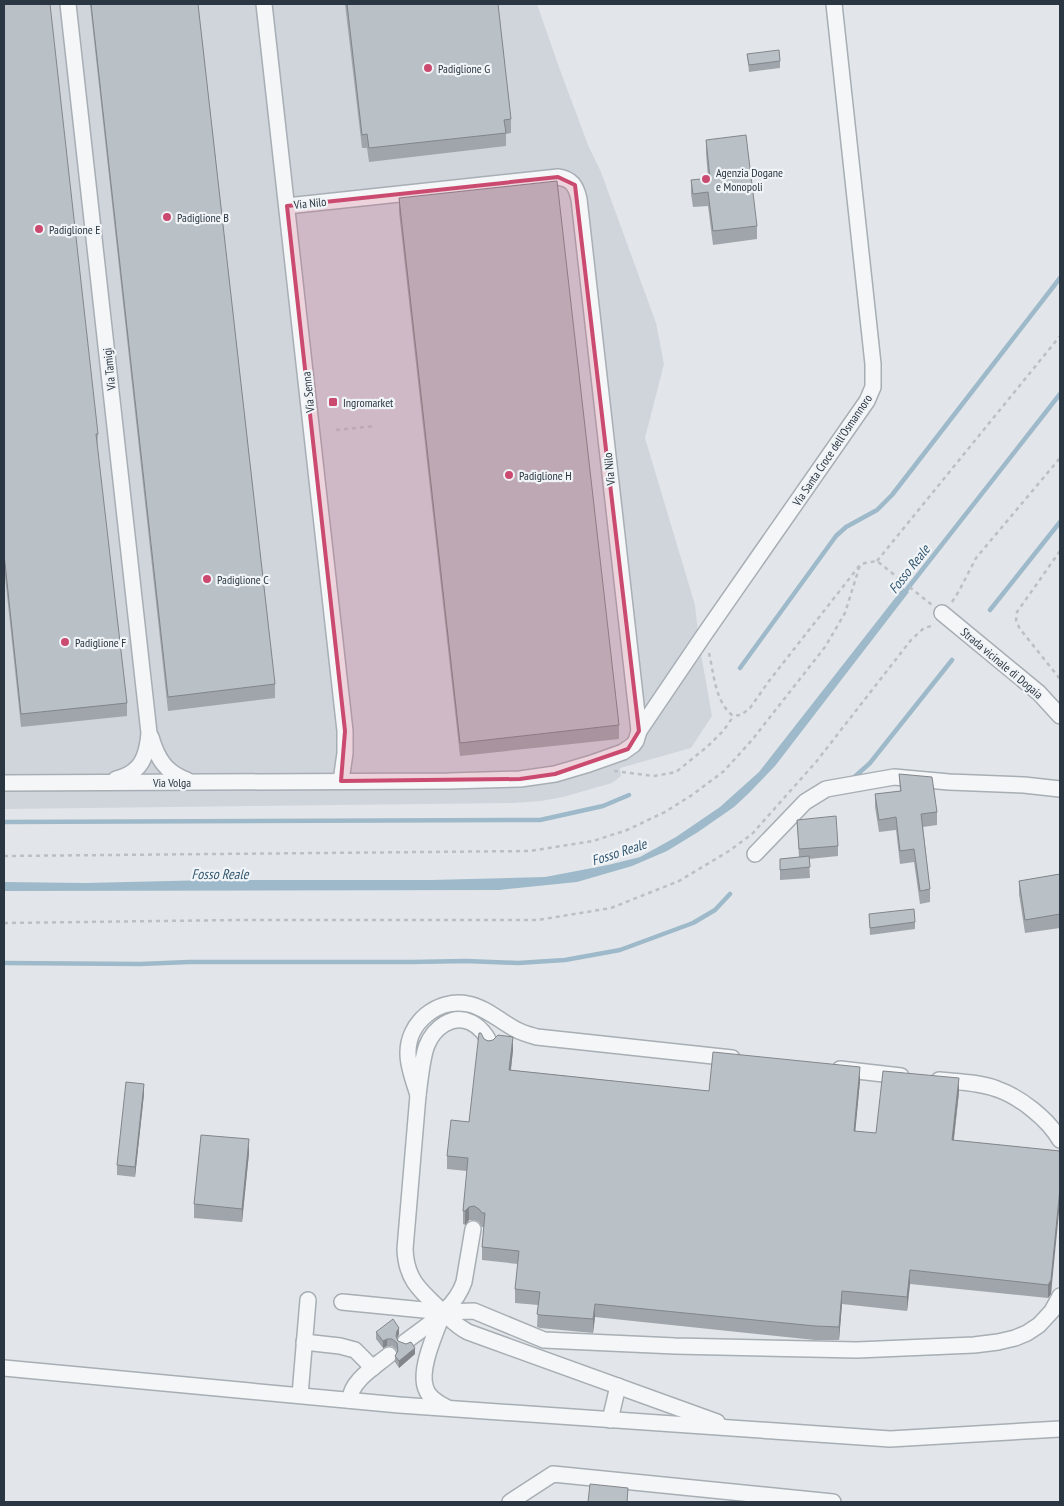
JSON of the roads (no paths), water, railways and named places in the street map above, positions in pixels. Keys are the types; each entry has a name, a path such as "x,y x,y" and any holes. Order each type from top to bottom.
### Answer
{"street":[{"name":"Via Tamigi","path":"68,4 149,733 154,750 167,769 194,782"},
{"name":"Via Senna","path":"264,4 345,732 346,753 341,780"},
{"name":"Via Santa Croce dell'Osmannoro","path":"639,731 704,634 867,401 873,387 873,364 834,4"},
{"name":"Via Nilo","path":"287,206 501,183 558,178 566,178 571,181 578,192 639,731"},
{"name":"Strada vicinale di Dogaia","path":"944,615 1039,693 1060,716"},
{"path":"341,780 449,781 520,779 555,774 623,752 636,741 639,731"},
{"name":"Via Tamigi","path":"105,782 121,778 138,768 147,751 149,733"},
{"path":"755,854 805,802 826,789 894,776 949,782 1024,785 1060,789"},
{"name":"Via Volga","path":"4,783 341,780"},
{"path":"418,1095 408,1054 409,1041 413,1030 433,1010 455,1003 469,1004 482,1009 517,1031 537,1037 743,1059"},
{"path":"490,1045 487,1036 471,1022 459,1019 445,1023 427,1045 418,1095 406,1258 414,1283 457,1326 468,1332 735,1429"},
{"path":"822,1067 969,1083 997,1089 1040,1115 1060,1140"},
{"path":"405,1342 451,1306 462,1290 473,1228"},
{"path":"342,1302 444,1312 474,1311 544,1340 676,1346 867,1350 974,1345 1015,1338 1039,1325 1052,1311 1060,1296"},
{"path":"300,1395 308,1300"},
{"path":"444,1312 426,1358 424,1381 425,1388 430,1396 437,1402 456,1409"},
{"path":"304,1342 340,1346 356,1350 373,1368"},
{"path":"350,1400 352,1388 389,1355"},
{"path":"4,1368 456,1409 890,1439 1060,1430"},
{"path":"610,1420 618,1386"},
{"path":"510,1502 553,1474 786,1500 833,1502"}],"water":[{"path":"903,588 909,592 775,766 749,793 734,807 698,832 667,851 632,866 577,882 499,890 4,891 4,882 431,880 545,877 640,857 676,837 720,807 759,772"}],"waterway":[{"path":"740,668 836,536 846,527 877,510 892,495 1060,278"},
{"name":"Fosso Reale","path":"904,593 1060,394"},
{"path":"990,610 1060,522"},
{"path":"851,780 870,763 952,660"},
{"path":"4,822 540,820 603,806 629,795"},
{"path":"4,963 140,964 189,962 466,961 518,963 565,960 620,950 693,923 715,910 730,894"}],"place":[{"name":"Padiglione G","path":"428,68"},
{"name":"Agenzia Dogane e Monopoli","path":"706,179"},
{"name":"Padiglione B","path":"167,217"},
{"name":"Padiglione E","path":"39,229"},
{"name":"Ingromarket","path":"333,402"},
{"name":"Padiglione H","path":"509,475"},
{"name":"Padiglione C","path":"207,579"},
{"name":"Padiglione F","path":"65,642"}]}
